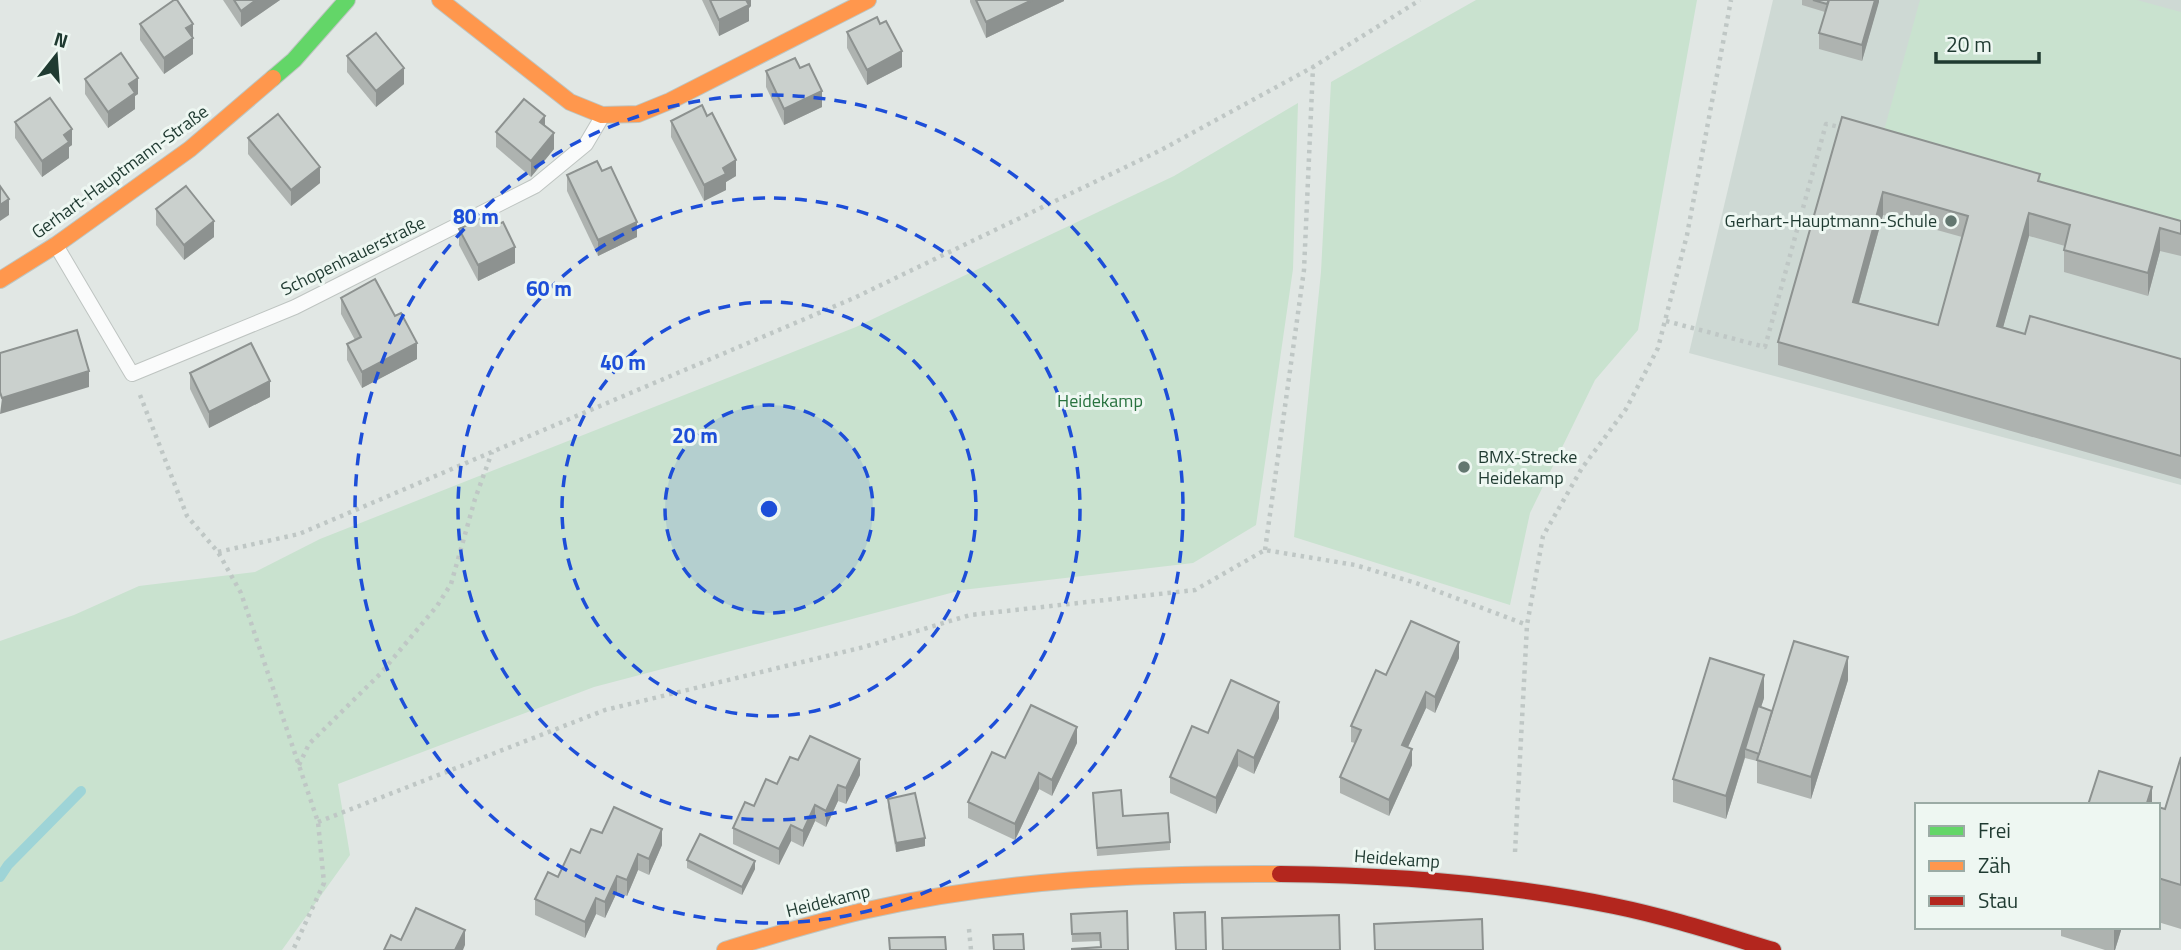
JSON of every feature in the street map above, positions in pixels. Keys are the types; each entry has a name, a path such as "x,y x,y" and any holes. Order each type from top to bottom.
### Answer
{"street":[{"name":"Gerhart-Hauptmann-Straße","path":"0,280 57,246 190,149 294,60 347,0"},
{"path":"440,0 570,103 602,115 638,114 670,101 868,0"},
{"name":"Heidekamp","path":"725,950 869,909 1008,886 1166,874 1244,873 1379,876 1513,888 1648,914 1773,950"}],"lane":[{"name":"Schopenhauerstraße","path":"132,374 295,307 535,186 586,144 602,115"},
{"path":"57,246 132,374"}],"path":[{"path":"218,552 299,534 854,298 1161,150 1314,67 1420,0"},
{"path":"1513,888 1527,625 1543,536 1582,468 1626,409 1658,348 1687,235 1731,0"},
{"path":"1265,550 1304,270 1314,67"},
{"path":"1665,321 1765,347 1826,124 1849,129"},
{"path":"132,374 187,516 218,552 241,593 318,822 324,883 293,950"},
{"path":"299,766 309,744 380,674 437,606 451,584 475,499 492,452"},
{"path":"318,822 605,710 864,647 971,615 1195,590 1265,550 1367,568 1416,583 1527,625"},
{"path":"967,918 971,950"}],"shaded area":[{"name":"Gerhart-Hauptmann-Schule","path":"1773,0 2181,0 2181,485 1689,353"}],"green space":[{"path":"1476,0 1697,0 1638,330 1595,380 1530,513 1510,605 1294,537 1321,272 1331,82"},
{"path":"1920,0 2137,0 2181,12 2181,227 1880,145"},
{"name":"Heidekamp","path":"1298,103 1293,269 1256,525 1193,563 962,590 594,687 338,784 350,855 282,950 0,950 0,641 74,615 139,586 255,572 320,539 856,327 1174,176"}],"building":[{"path":"177,0 193,24 186,28 193,38 164,58 140,24"},
{"path":"234,0 256,0 241,11"},
{"path":"710,0 746,0 749,5 719,20"},
{"path":"976,0 1032,0 986,22"},
{"path":"1813,0 1829,0 1827,4"},
{"path":"1829,0 1875,0 1862,45 1819,33"},
{"path":"877,17 880,24 886,21 902,51 867,70 847,32"},
{"path":"376,33 404,68 376,91 347,56"},
{"path":"121,53 138,78 129,84 135,93 108,112 85,79"},
{"path":"795,58 800,68 809,64 822,91 784,109 766,71"},
{"path":"50,98 72,129 64,135 69,142 42,161 15,122"},
{"path":"524,99 545,116 540,122 554,133 531,161 496,132"},
{"path":"702,105 707,116 712,113 736,160 723,168 726,174 704,185 671,121"},
{"path":"278,114 320,167 291,190 248,138"},
{"path":"1842,117 2040,174 2038,181 2181,221 2181,234 2160,228 2148,273 2064,250 2070,225 2029,213 1997,326 2025,334 2030,316 2181,359 2181,456 1778,342","holes":["1883,192 1968,216 1938,325 1853,302"]},
{"path":"597,161 602,171 611,167 637,222 598,240 567,175"},
{"path":"0,186 9,199 0,205"},
{"path":"186,186 214,221 184,245 156,209"},
{"path":"489,214 495,226 503,222 515,247 478,265 459,229"},
{"path":"375,279 395,316 401,313 417,343 362,372 347,344 361,337 341,298"},
{"path":"77,330 89,371 2,398 0,353"},
{"path":"251,343 270,381 209,412 190,373"},
{"path":"1411,621 1459,642 1435,697 1426,692 1402,745 1412,749 1389,800 1340,777 1361,730 1351,726 1376,670 1386,675"},
{"path":"1794,641 1848,657 1811,777 1757,760"},
{"path":"1710,658 1764,675 1726,796 1673,779"},
{"path":"1231,680 1279,702 1254,758 1238,750 1216,798 1170,777 1192,726 1208,733"},
{"path":"1031,705 1077,727 1052,780 1039,773 1015,824 968,802 992,752 1005,758"},
{"path":"1758,706 1772,711 1759,754 1745,749"},
{"path":"810,736 860,759 846,788 838,785 826,811 815,805 803,831 791,825 779,849 733,828 745,802 754,806 766,779 777,784 790,757 798,760"},
{"path":"2181,757 2181,885 2160,879 2160,808 2165,809"},
{"path":"2099,771 2152,787 2147,803 2089,803"},
{"path":"1121,790 1123,816 1168,813 1170,842 1097,848 1093,793"},
{"path":"915,793 925,838 896,843 888,799"},
{"path":"614,807 662,829 649,859 638,854 627,880 617,876 605,902 596,898 585,922 535,899 548,872 558,877 571,849 580,853 591,829 602,833"},
{"path":"700,834 755,861 742,887 687,860"},
{"path":"416,908 465,930 455,950 384,950 391,935 401,940"},
{"path":"1127,911 1128,950 1072,950 1101,947 1100,933 1072,934 1071,914"},
{"path":"1205,912 1206,950 1176,950 1174,913"},
{"path":"1339,915 1340,950 1223,950 1222,918"},
{"path":"1482,919 1483,950 1375,950 1374,924"},
{"path":"1023,934 1024,950 994,950 993,935"},
{"path":"945,937 946,950 890,950 889,938"}],"waterway":[{"path":"0,877 8,865 81,791"}],"traffic: fast":[{"path":"273,78 294,60 347,0"}],"traffic: slow":[{"path":"440,0 570,102 602,115 638,114 670,101 868,0"},
{"path":"0,280 56,245 190,149 273,78"},
{"path":"725,950 863,911 966,892 1122,877 1280,874"}],"traffic: jam":[{"path":"1280,874 1406,878 1531,891 1634,910 1773,950"}],"place":[{"name":"Gerhart-Hauptmann-Schule","path":"1951,221"},
{"name":"BMX-Strecke Heidekamp","path":"1464,467"}]}
